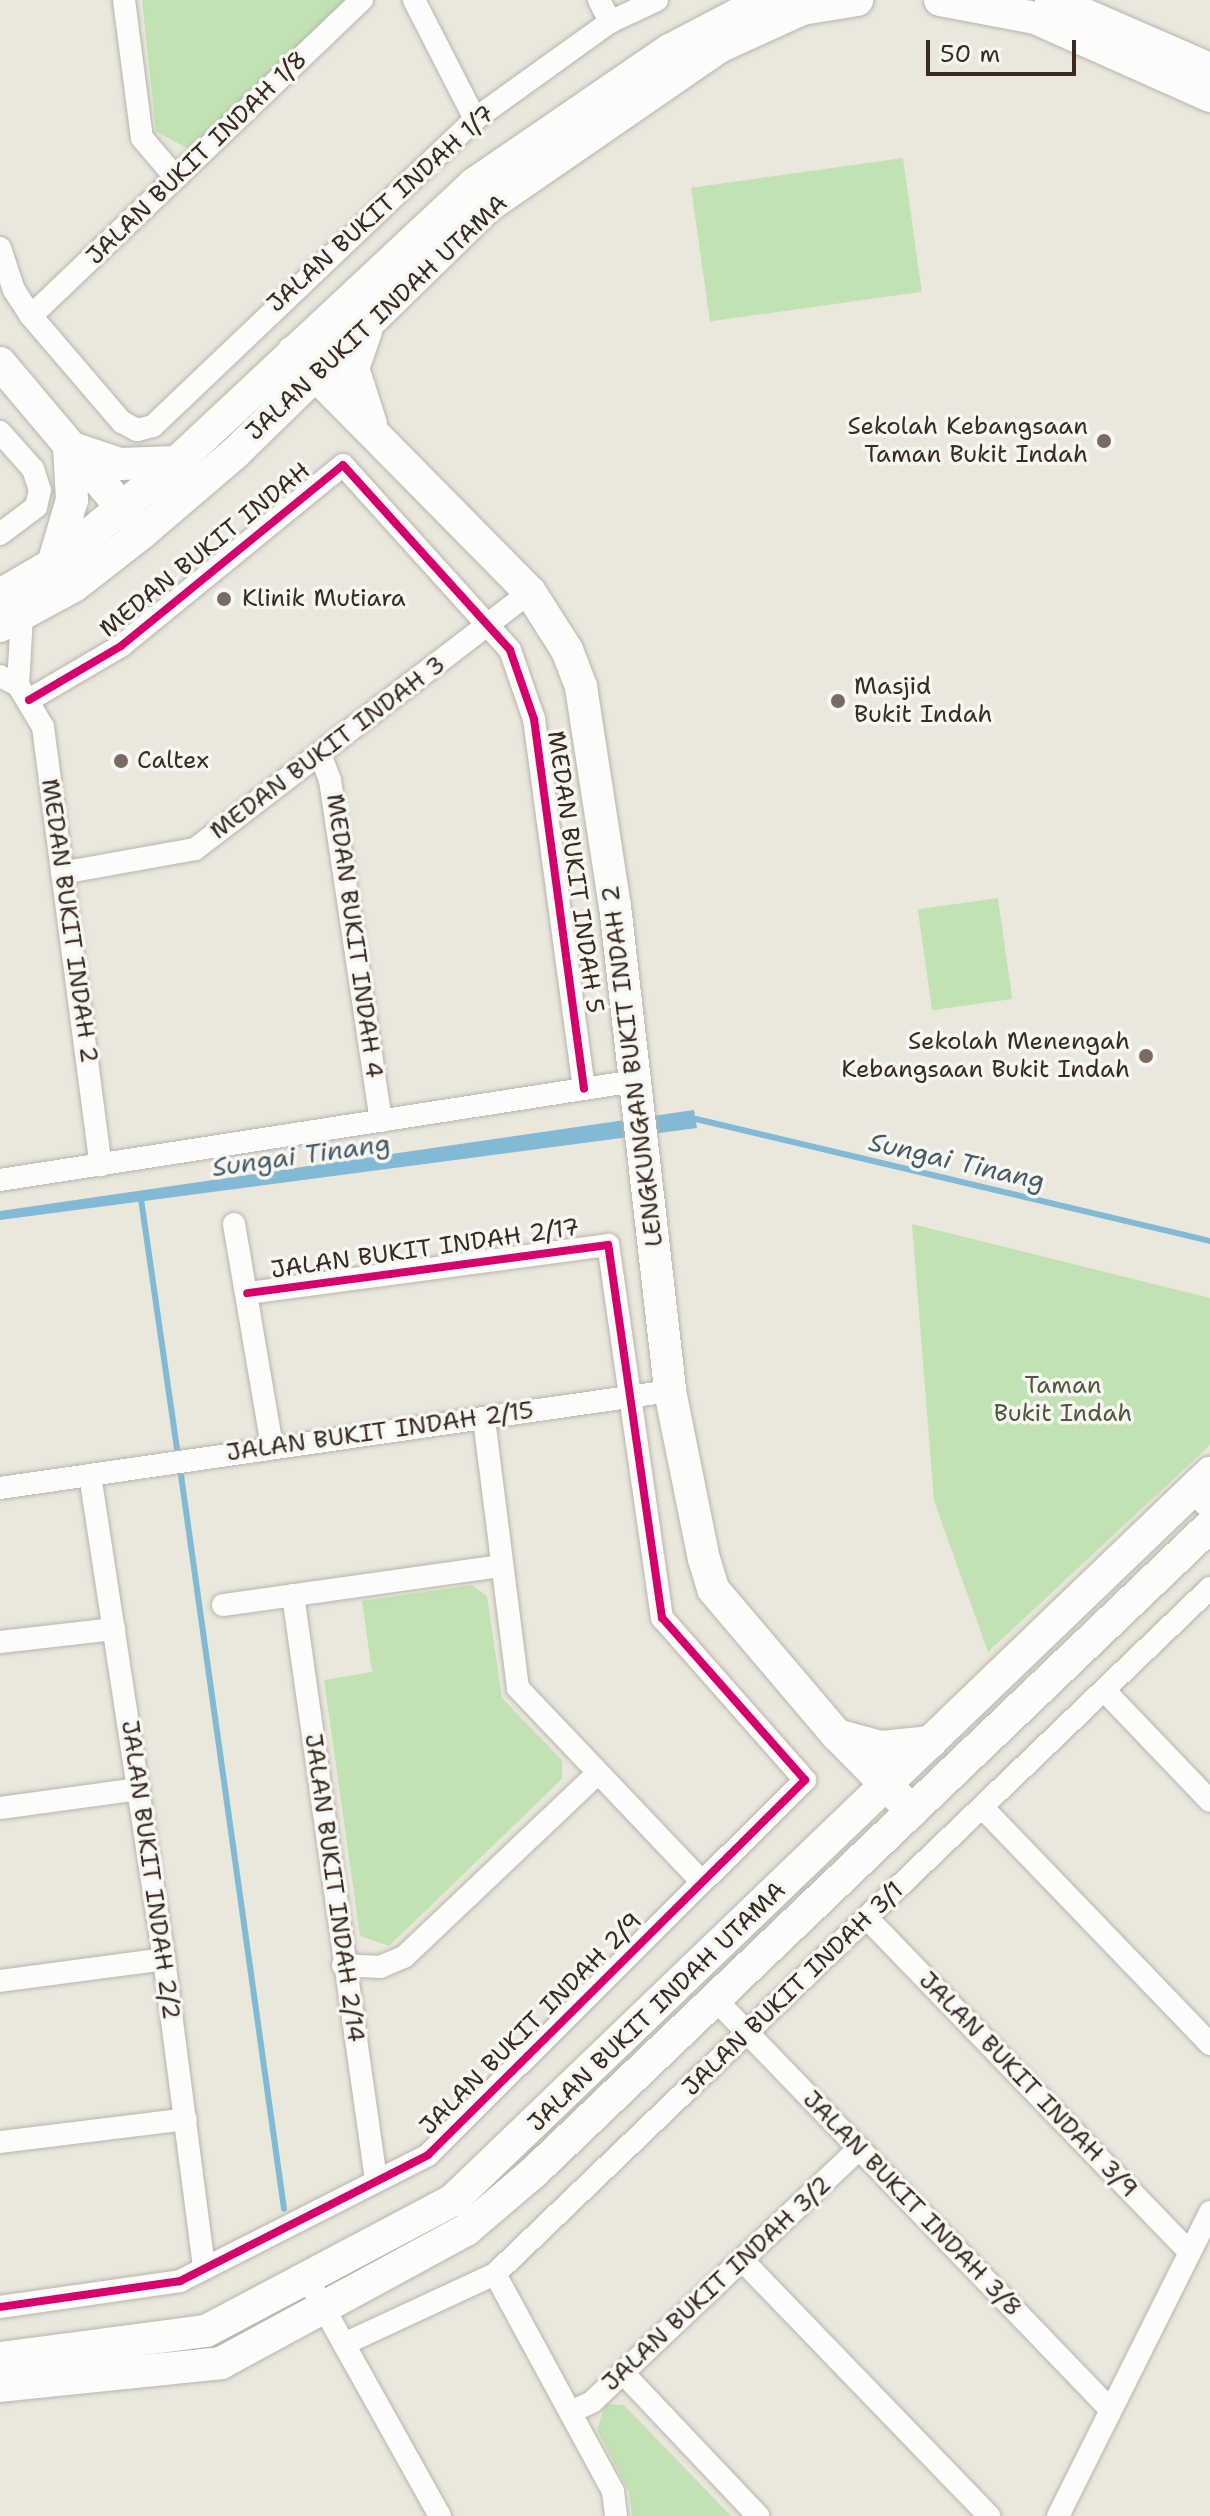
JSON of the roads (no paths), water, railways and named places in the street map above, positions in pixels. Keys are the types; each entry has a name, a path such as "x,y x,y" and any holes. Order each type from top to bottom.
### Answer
{"street":[{"path":"124,0 142,138 176,178"},
{"name":"JALAN BUKIT INDAH 1/8","path":"31,316 362,0"},
{"path":"414,0 475,119"},
{"path":"599,0 610,22"},
{"name":"JALAN BUKIT INDAH 1/7","path":"31,316 122,422 137,430 153,426 475,119 610,22 657,0"},
{"name":"JALAN BUKIT INDAH UTAMA","path":"7,612 53,564 177,462 474,184 670,50 748,9 781,0"},
{"name":"JALAN BUKIT INDAH UTAMA","path":"7,612 74,586 143,532 283,407 487,207 719,47 802,9 857,0"},
{"path":"940,0 1035,18 1210,96"},
{"path":"1051,0 1210,69"},
{"path":"0,248 14,290 31,316"},
{"path":"371,321 353,368 376,437"},
{"name":"LENGKUNGAN BUKIT INDAH 2","path":"293,352 530,592 567,650 581,687 635,1081 670,1391 713,1589 837,1735 912,1811"},
{"path":"0,363 143,532"},
{"path":"283,407 308,402 338,408 376,437"},
{"path":"0,432 33,469 40,490 36,507 0,534"},
{"path":"69,447 120,464 177,462"},
{"path":"53,564 72,500 69,447"},
{"name":"MEDAN BUKIT INDAH","path":"16,687 121,646 343,465 488,625"},
{"name":"MEDAN BUKIT INDAH 3","path":"62,873 195,849 530,592"},
{"name":"MEDAN BUKIT INDAH 2","path":"7,612 16,687 43,727 101,1165"},
{"name":"MEDAN BUKIT INDAH 5","path":"488,625 510,650 534,719 584,1089"},
{"name":"MEDAN BUKIT INDAH 4","path":"320,754 330,780 381,1121"},
{"path":"0,1180 635,1081"},
{"path":"234,1224 272,1446"},
{"name":"JALAN BUKIT INDAH 2/17","path":"247,1293 608,1245 629,1395"},
{"name":"JALAN BUKIT INDAH 2/15","path":"0,1488 272,1446 670,1391"},
{"name":"JALAN BUKIT INDAH 2/9","path":"0,2307 180,2281 204,2266 428,2155 805,1780 662,1618 629,1395"},
{"path":"484,1419 499,1566 518,1688 702,1882"},
{"name":"JALAN BUKIT INDAH 2/2","path":"90,1475 164,1959 204,2266"},
{"name":"JALAN BUKIT INDAH UTAMA","path":"0,2358 206,2331 453,2200 931,1742 1204,1491"},
{"name":"JALAN BUKIT INDAH UTAMA","path":"0,2386 211,2366 466,2230 715,1999 1210,1526"},
{"path":"223,1605 499,1566"},
{"name":"JALAN BUKIT INDAH 3/1","path":"344,2344 495,2274 1210,1588"},
{"name":"JALAN BUKIT INDAH 2/14","path":"293,1595 343,1965 376,2180"},
{"path":"0,1642 114,1629"},
{"path":"1104,1690 1210,1801"},
{"path":"837,1735 881,1747 931,1742"},
{"path":"837,1735 854,1781 845,1826"},
{"path":"343,1965 380,1967 404,1957 597,1774"},
{"path":"0,1808 139,1789"},
{"path":"982,1807 1210,2044"},
{"name":"JALAN BUKIT INDAH 3/9","path":"867,1918 1189,2252"},
{"path":"0,1981 164,1959"},
{"name":"JALAN BUKIT INDAH 3/8","path":"715,1999 1110,2409"},
{"path":"0,2142 186,2119"},
{"name":"JALAN BUKIT INDAH 3/2","path":"570,2412 592,2402 859,2149"},
{"path":"1058,2516 1210,2212"},
{"path":"742,2260 989,2516"},
{"path":"495,2274 613,2491 616,2516"},
{"path":"307,2278 440,2516"},
{"path":"623,2373 758,2516"}],"water":[{"path":"694,1110 697,1128 0,1220 0,1211"}],"waterway":[{"name":"Sungai Tinang","path":"696,1119 1210,1241"},
{"path":"141,1199 178,1456"},
{"path":"180,1468 284,2209"}],"place":[{"name":"Sekolah Kebangsaan Taman Bukit Indah","path":"1104,441"},
{"name":"Klinik Mutiara","path":"224,599"},
{"name":"Masjid Bukit Indah","path":"838,701"},
{"name":"Caltex","path":"121,761"},
{"name":"Sekolah Menengah Kebangsaan Bukit Indah","path":"1146,1056"}],"park label":[{"name":"Taman Bukit Indah","path":"1063,1400"}]}
